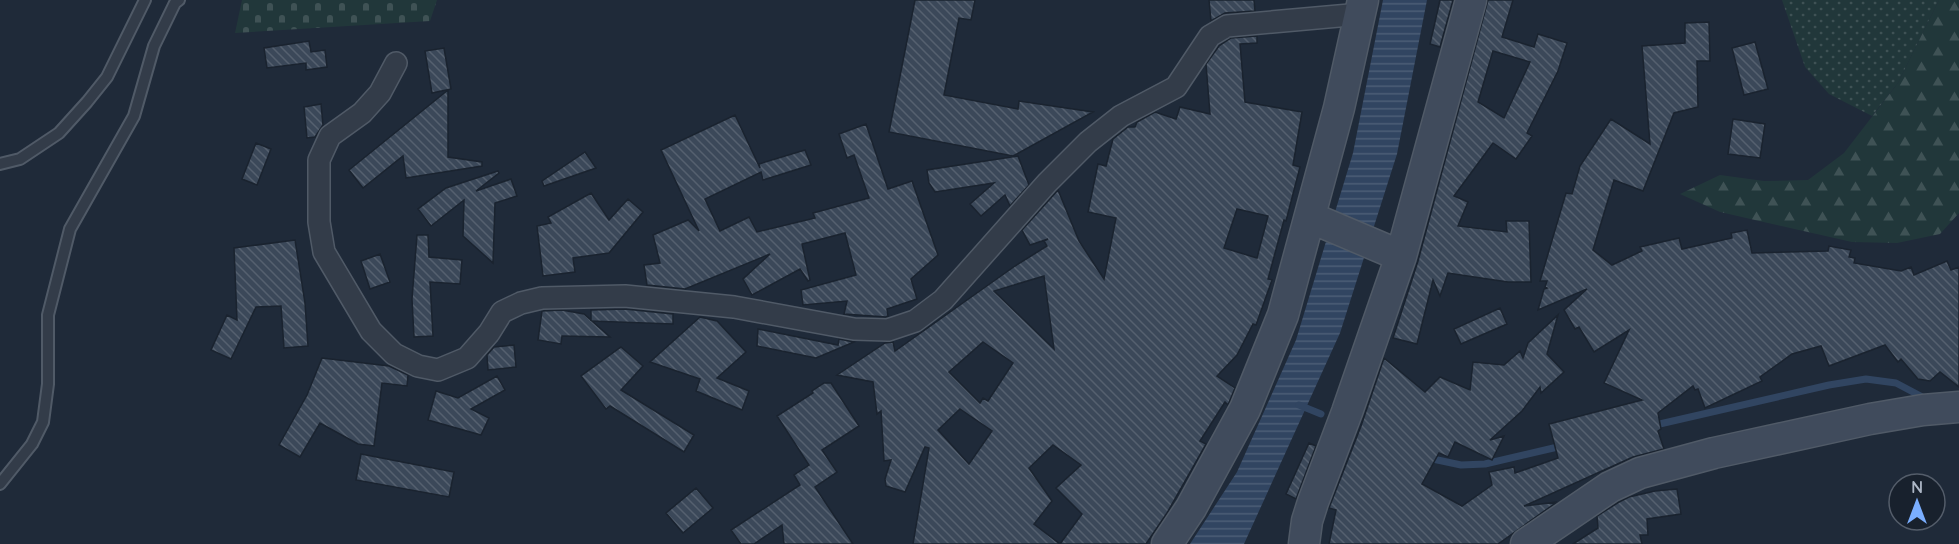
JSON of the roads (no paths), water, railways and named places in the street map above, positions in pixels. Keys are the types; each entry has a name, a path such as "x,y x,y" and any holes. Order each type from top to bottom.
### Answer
{"street":[{"path":"1304,544 1307,521 1395,254 1471,0"},
{"path":"396,63 374,100 362,113 330,136 320,160 319,222 324,252 371,331 394,354 418,366 438,370 468,358 489,333 502,312 520,303 542,298 625,296 734,307 854,329 888,330 915,321 943,300 1047,183 1088,142 1121,116 1176,87 1210,36 1227,26 1362,7 1316,221 1283,315 1245,409 1191,508 1167,544"},
{"path":"1316,221 1395,254"},
{"path":"1526,544 1610,488 1640,473 1714,453 1870,419 1944,408"}],"lane":[{"path":"0,164 20,159 59,134 107,77 145,0"},
{"path":"0,484 32,444 43,422 48,384 48,315 70,230 134,116 154,46 175,3 179,0"}],"water":[{"path":"1383,0 1427,0 1397,154 1340,333 1244,544 1190,544 1237,472 1296,340 1353,153"}],"waterway":[{"path":"1651,426 1829,385 1866,379 1896,383 1928,400"},
{"path":"1299,405 1321,414"},
{"path":"1428,458 1461,465 1485,464 1562,446"}]}
